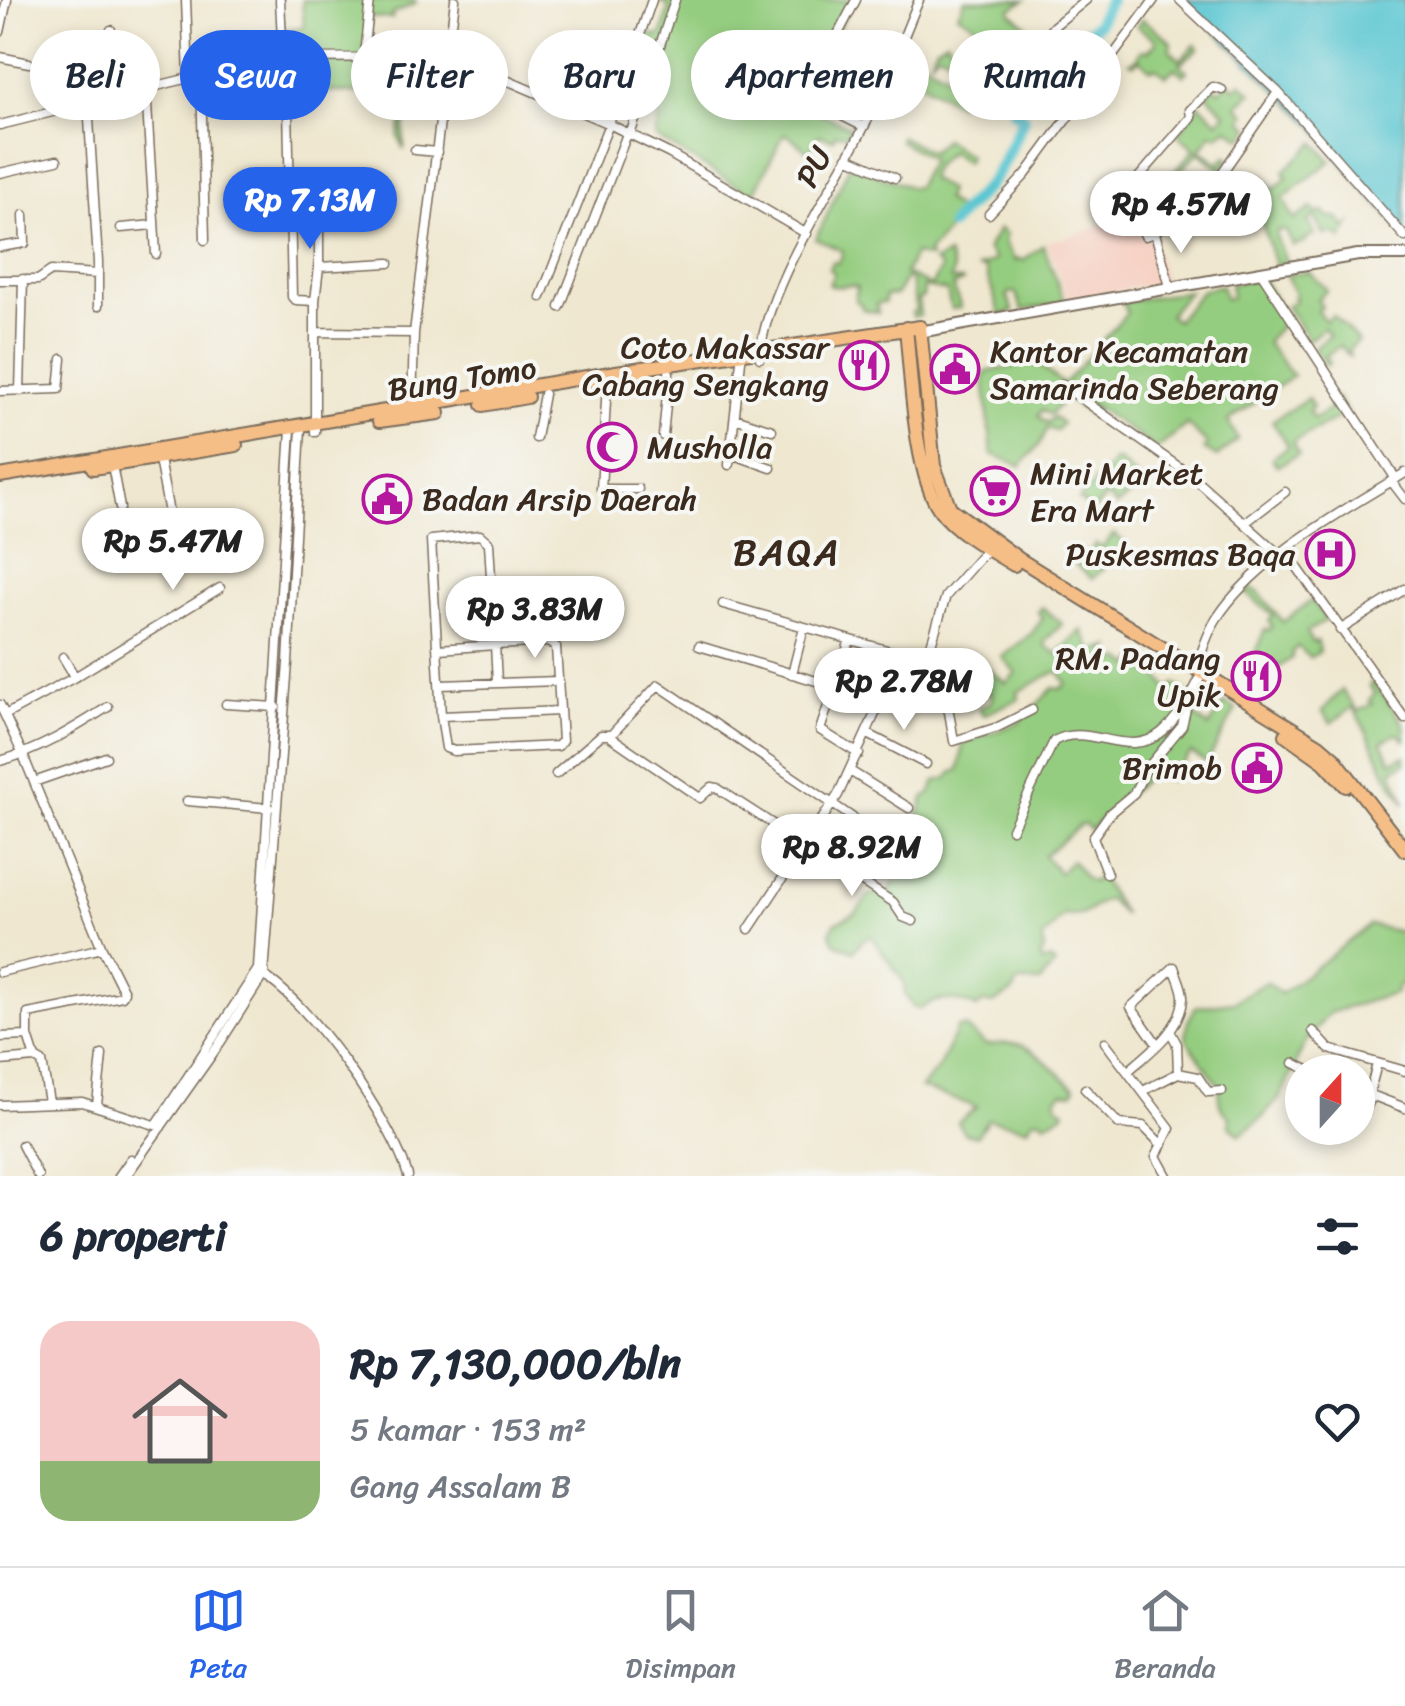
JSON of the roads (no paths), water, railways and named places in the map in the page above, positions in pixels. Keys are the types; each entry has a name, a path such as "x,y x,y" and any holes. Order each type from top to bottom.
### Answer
{"main road":[{"name":"Bung Tomo","path":"0,476 34,476 112,465 580,383 917,330"},
{"path":"917,330 924,432 950,508 991,545 1327,751 1405,864"},
{"name":"Bung Tomo","path":"412,413 544,394 580,383 608,383 741,362 760,354"},
{"name":"Bung Tomo","path":"0,485 151,457"},
{"path":"1360,798 1405,850"}],"street":[{"path":"0,32 7,0"},
{"path":"186,0 187,30"},
{"path":"280,0 283,30"},
{"path":"367,30 370,0"},
{"path":"453,30 455,0"},
{"path":"541,297 609,124 652,0"},
{"path":"560,307 675,0"},
{"path":"856,0 808,98 864,127"},
{"name":"PU","path":"760,354 769,315 864,127 919,0"},
{"path":"1051,30 1086,0"},
{"path":"990,214 1026,174 1154,0"},
{"path":"1180,0 1278,92 1405,237"},
{"path":"0,57 29,63"},
{"path":"508,81 670,154 807,234"},
{"path":"1222,90 1213,87 1190,110 1191,117 1126,192 1145,236 1194,206 1278,92"},
{"path":"0,125 30,118"},
{"path":"89,120 98,306"},
{"path":"148,120 156,254"},
{"path":"203,120 205,240"},
{"path":"287,120 292,297 315,301"},
{"path":"412,413 414,333 442,120"},
{"path":"415,150 437,152"},
{"path":"846,157 895,178"},
{"path":"0,173 57,160"},
{"path":"318,204 318,294 269,808 261,973 327,1037 376,1109 402,1155 408,1176"},
{"path":"0,247 25,244 24,215"},
{"path":"121,228 154,225"},
{"path":"1156,232 1171,290"},
{"name":"Bung Tomo","path":"917,330 1171,290 1358,255 1405,254"},
{"path":"319,267 389,263"},
{"path":"0,280 38,280 50,271 98,274"},
{"path":"1262,274 1405,499"},
{"path":"20,391 23,279"},
{"path":"315,332 414,333"},
{"path":"0,391 58,390 62,359"},
{"path":"729,464 741,362"},
{"path":"663,436 669,373"},
{"path":"608,383 601,488 638,489"},
{"path":"1062,385 1193,478 1283,553 1405,719"},
{"path":"536,438 544,394"},
{"path":"735,418 772,430"},
{"path":"729,453 771,468"},
{"path":"151,457 171,524"},
{"path":"112,465 120,508"},
{"path":"1107,874 1093,837 1110,813 1134,794 1145,770 1182,726 1221,612 1283,553 1405,473"},
{"path":"1246,522 1285,492"},
{"path":"439,649 495,645 548,642 554,644 561,744 538,748 446,748 431,540 480,535 489,544 495,645 497,682"},
{"path":"991,545 946,596 926,661 949,712 954,741 1032,710"},
{"path":"4,715 220,588"},
{"path":"1340,630 1405,590"},
{"path":"723,604 926,661"},
{"path":"792,674 804,628"},
{"path":"850,640 820,730 859,754"},
{"path":"699,646 880,700"},
{"path":"749,929 832,806 859,754 880,700 891,653"},
{"path":"63,657 74,677"},
{"path":"440,685 558,681"},
{"path":"611,736 658,685 903,852"},
{"path":"226,704 279,700"},
{"path":"122,1176 261,973 279,700"},
{"path":"1012,829 1054,741 1073,733 1113,742 1147,741 1170,725 1188,701"},
{"path":"0,706 124,993 28,1014 28,1036 35,1058"},
{"path":"0,761 24,755 64,735 108,707"},
{"path":"441,716 560,711"},
{"path":"868,734 926,764"},
{"path":"556,774 601,735 611,736 700,798 715,787 893,902 902,916 913,922"},
{"path":"34,782 106,757"},
{"path":"850,771 910,808"},
{"path":"186,801 269,808"},
{"path":"0,972 102,948"},
{"path":"1128,1071 1157,1044 1170,1031 1183,1001 1174,967 1132,1007 1157,1044"},
{"path":"1170,1031 1178,1044 1178,1074"},
{"path":"1313,1031 1329,1049 1405,1071"},
{"path":"0,1037 28,1036"},
{"path":"1105,1042 1170,1128 1156,1156 1167,1176"},
{"path":"96,1105 102,1055"},
{"path":"0,1061 35,1058 42,1062 49,1102"},
{"path":"1375,1070 1376,1064"},
{"path":"1143,1091 1178,1074 1198,1077 1208,1092 1222,1090"},
{"path":"1085,1089 1119,1124 1143,1126 1162,1145"},
{"path":"1375,1096 1405,1108"},
{"path":"0,1105 96,1105 158,1126"},
{"path":"22,1146 38,1176"}],"water":[{"path":"1183,0 1405,0 1405,234 1314,126"}],"waterway":[{"path":"951,225 1001,165 1022,122 1023,118 1014,111 1016,105 1043,92 1041,75 1045,68 1097,24 1110,0"}],"place":[{"name":"Coto Makassar Cabang Sengkang","path":"864,365"},
{"name":"Kantor Kecamatan Samarinda Seberang","path":"955,369"},
{"name":"Musholla","path":"612,447"},
{"name":"Mini Market Era Mart","path":"995,491"},
{"name":"Badan Arsip Daerah","path":"387,499"},
{"name":"Puskesmas Baqa","path":"1330,554"},
{"name":"RM. Padang Upik","path":"1256,676"},
{"name":"Brimob","path":"1257,768"}],"district":[{"name":"BAQA","path":"787,552"}]}
